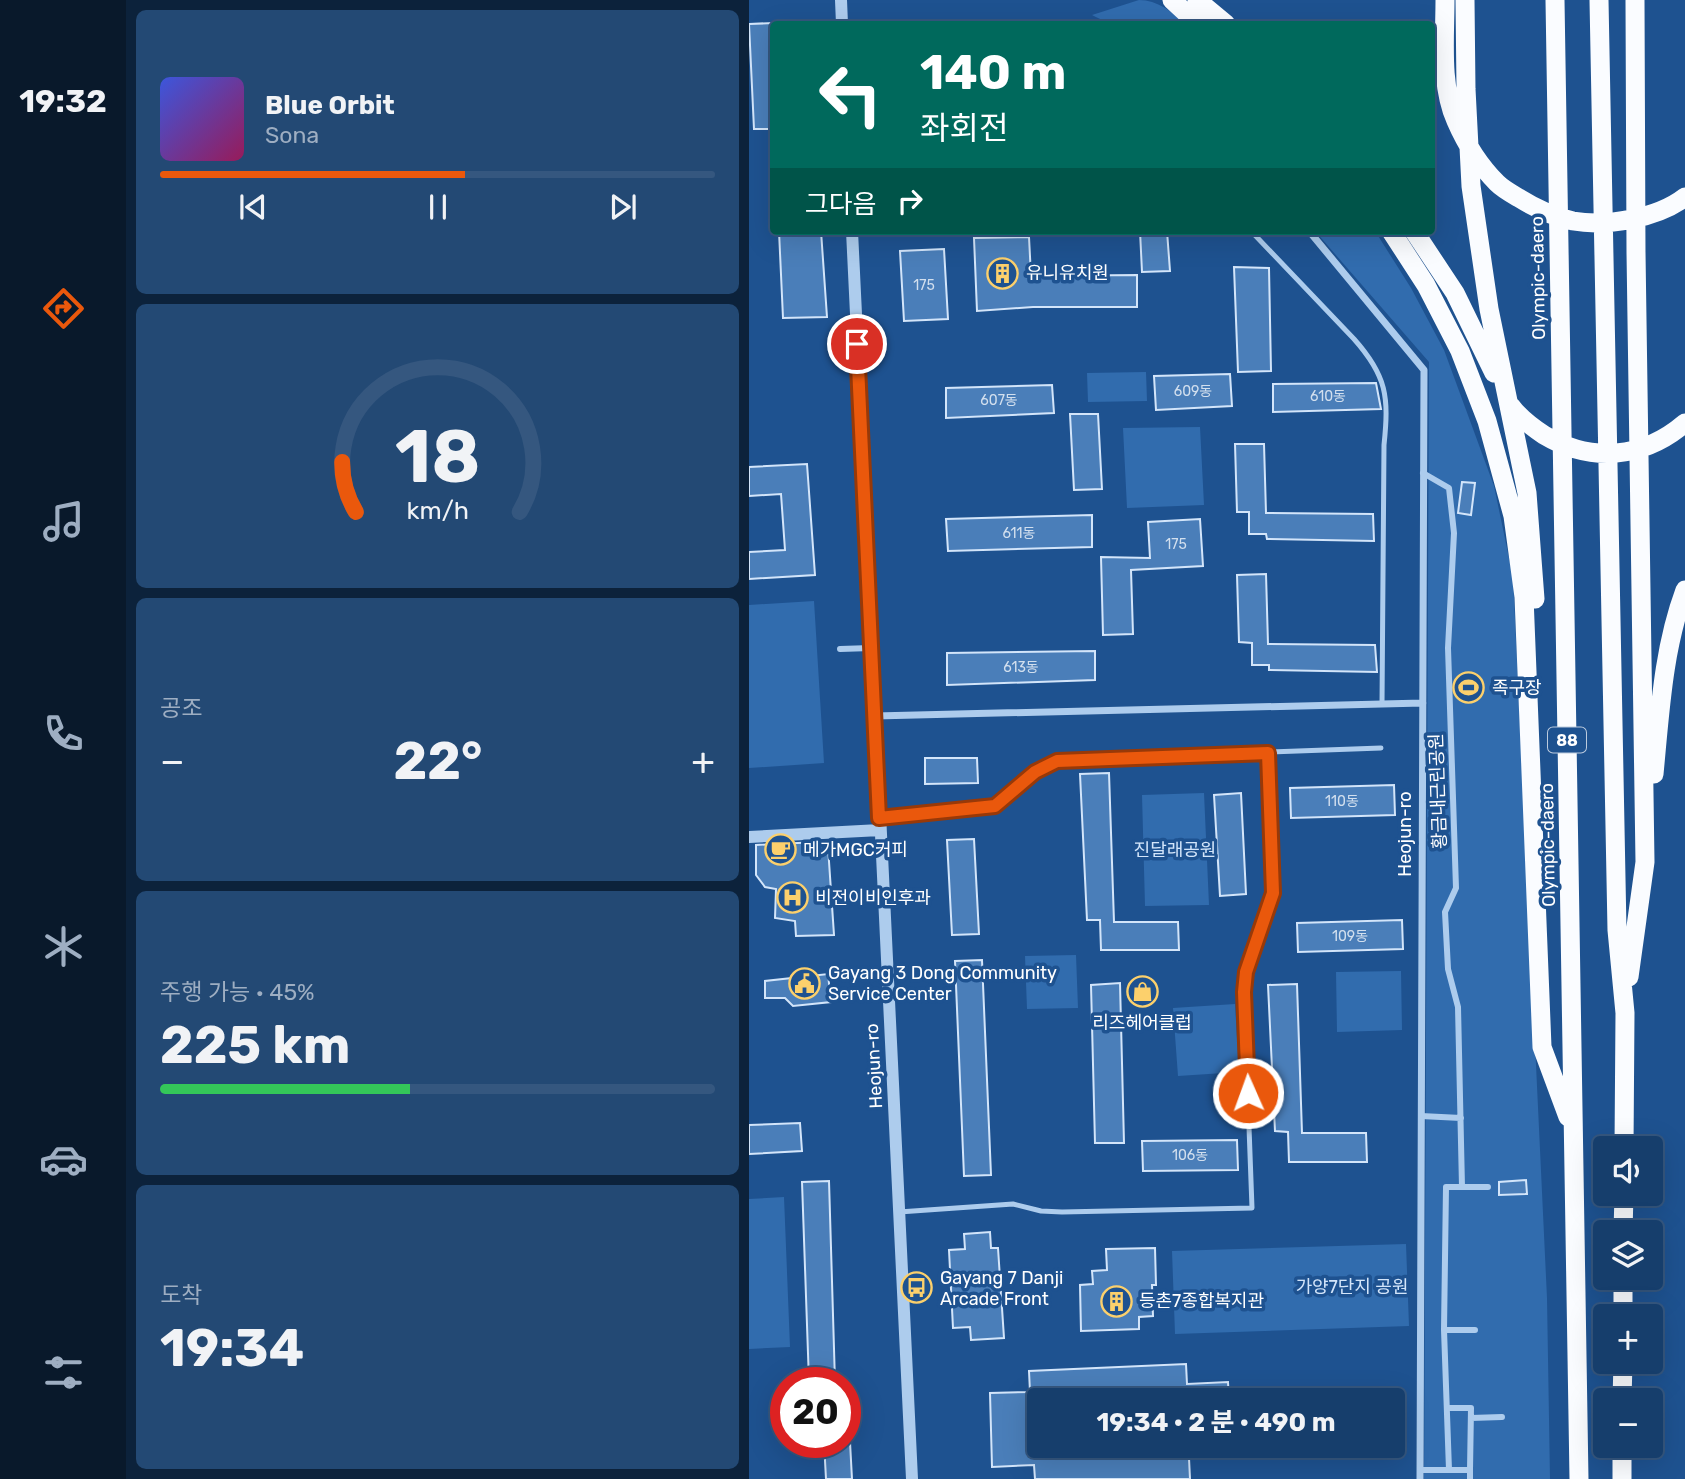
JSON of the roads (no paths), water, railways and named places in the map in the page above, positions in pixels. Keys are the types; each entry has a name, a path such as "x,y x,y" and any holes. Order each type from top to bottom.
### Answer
{"highway":[{"path":"1172,0 1195,21"},
{"path":"1197,0 1222,21"},
{"path":"1445,0 1446,82 1455,120 1472,153 1499,185 1534,207 1573,221 1611,222 1643,218 1677,204 1685,197"},
{"path":"1465,0 1471,186 1489,309 1527,493 1534,558 1537,635 1528,685"},
{"name":"Olympic-daero","path":"1555,0 1579,1479"},
{"path":"1599,0 1617,930 1625,1013 1624,1136"},
{"path":"1635,0 1635,238 1645,862"},
{"path":"1394,235 1426,285 1460,351 1487,421 1513,516 1524,597 1542,1047 1573,1132"},
{"path":"1417,235 1455,293 1514,409 1535,429 1559,444 1589,453 1616,454 1644,448 1669,436 1685,423"},
{"path":"1625,1013 1645,862 1662,695 1670,641 1685,590"},
{"path":"1622,1458 1622,1479"}],"street":[{"path":"841,0 842,21"},
{"name":"Heojun-ro","path":"852,235 912,1479"},
{"name":"Heojun-ro","path":"1312,235 1424,370 1420,1475"},
{"name":"황금내근린공원","path":"1423,473 1450,488 1454,533 1448,648 1456,888 1445,912 1448,969 1458,1007 1462,1187"},
{"path":"840,649 871,648"},
{"path":"874,716 1423,703"},
{"path":"749,837 880,824"},
{"path":"1421,1116 1461,1118"},
{"path":"1449,1470 1444,1330 1446,1187 1488,1187"},
{"path":"1466,1330 1467,1321"},
{"path":"1444,1330 1475,1330"},
{"path":"1447,1408 1471,1408 1470,1479"},
{"path":"1471,1418 1502,1417"},
{"path":"1420,1475 1470,1470"}],"lane":[{"path":"1255,235 1355,339 1370,356 1382,379 1387,417 1384,445 1382,704"},
{"path":"880,824 995,806 1035,772 1057,761 1381,748"},
{"path":"899,1212 1013,1204 1041,1211 1062,1212 1252,1208 1244,992 1250,955 1273,893 1268,753"}],"place":[{"name":"유니유치원","path":"1003,273"},
{"name":"족구장","path":"1469,688"},
{"name":"메가MGC커피","path":"780,850"},
{"name":"비전이비인후과","path":"792,898"},
{"name":"Gayang 3 Dong Community Service Center","path":"805,983"},
{"name":"리즈헤어클럽","path":"1142,992"},
{"name":"Gayang 7 Danji Arcade Front","path":"917,1288"},
{"name":"등촌7종합복지관","path":"1116,1301"}],"park label":[{"name":"진달래공원","path":"1175,850"},
{"name":"가양7단지 공원","path":"1352,1287"}]}
